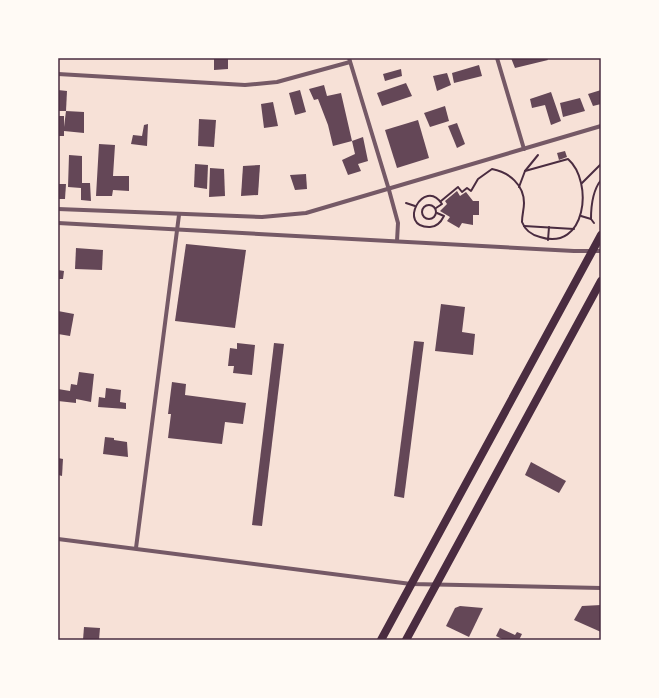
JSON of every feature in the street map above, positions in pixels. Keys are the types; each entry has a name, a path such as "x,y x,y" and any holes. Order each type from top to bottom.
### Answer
{"highway":[{"path":"381,640 601,235"},
{"path":"406,640 601,281"}],"street":[{"path":"497,58 524,149"},
{"path":"58,74 245,85 277,82 349,60 398,223 397,241"},
{"path":"58,209 179,215 282,216 306,213 389,190 601,126"},
{"path":"136,548 179,215"},
{"path":"58,224 178,229 592,252 601,251"},
{"path":"58,539 411,584 601,588"}],"path":[{"path":"520,187 524,171 538,155"},
{"path":"436,208 442,204 441,202 458,187 462,192 467,188 471,190 478,179 492,169 508,174 520,187 523,196 522,218 524,226 535,236 548,240 568,235 574,229 581,216 582,183 579,171 568,159 524,171"},
{"path":"582,183 601,164"},
{"path":"591,219 596,188 601,180"},
{"path":"437,213 444,216 439,224 429,227 420,224 414,216 415,206 422,198 437,198 441,202"},
{"path":"406,203 415,206"},
{"path":"428,204 433,205 436,208 437,213 434,218 429,219 424,217 422,213 424,206 428,204"},
{"path":"581,216 591,219 594,222"},
{"path":"524,226 574,229"},
{"path":"548,227 548,240"}],"building":[{"path":"214,58 228,58 228,69 214,70"},
{"path":"511,58 547,58 548,60 515,68"},
{"path":"479,65 482,76 454,83 452,73"},
{"path":"401,69 402,76 385,81 383,74"},
{"path":"447,73 451,85 437,91 433,76"},
{"path":"406,83 412,96 382,106 377,93"},
{"path":"324,85 327,96 341,93 352,141 333,146 328,125 318,99 314,100 309,89"},
{"path":"58,90 67,91 66,111 58,111"},
{"path":"300,90 306,112 295,115 289,93"},
{"path":"601,90 601,104 593,106 588,94"},
{"path":"551,92 561,121 551,125 545,105 532,108 530,99"},
{"path":"580,98 585,111 563,117 560,103"},
{"path":"273,102 278,126 264,128 261,104"},
{"path":"445,106 449,121 430,127 424,113"},
{"path":"66,111 84,112 84,133 64,131 64,136 58,136 58,116 64,116 64,127"},
{"path":"199,119 216,120 214,147 198,146"},
{"path":"418,120 429,158 397,168 385,130"},
{"path":"457,123 465,144 457,148 448,126"},
{"path":"148,124 147,146 131,144 133,135 142,136 144,125"},
{"path":"363,137 368,161 358,164 361,171 348,175 342,160 355,154 352,141"},
{"path":"99,144 115,145 113,176 129,176 129,191 113,190 112,196 96,196"},
{"path":"565,151 567,157 559,160 557,153"},
{"path":"69,155 82,156 82,183 90,183 91,201 81,200 81,188 68,187"},
{"path":"195,164 208,165 207,189 194,187"},
{"path":"260,165 258,195 241,196 243,166"},
{"path":"210,168 224,169 225,196 209,197"},
{"path":"306,174 307,189 295,190 290,175"},
{"path":"58,184 66,184 65,199 58,199"},
{"path":"457,191 460,196 466,192 473,201 479,201 479,215 473,215 473,225 462,223 459,228 447,221 450,217 440,211 447,204 445,201"},
{"path":"186,244 246,250 235,328 175,321"},
{"path":"76,248 103,250 102,270 75,269"},
{"path":"58,270 64,271 63,279 58,279"},
{"path":"441,304 465,307 462,332 475,334 473,355 435,351"},
{"path":"58,311 74,314 70,336 58,334"},
{"path":"414,341 424,342 404,498 394,496"},
{"path":"237,343 255,345 252,375 233,373 234,366 228,366 230,348 237,349"},
{"path":"274,343 284,344 262,526 252,525"},
{"path":"79,372 94,374 91,402 76,399 76,403 58,401 58,389 70,391 71,384 77,385"},
{"path":"172,382 186,384 185,395 246,403 243,424 225,422 222,444 168,438 171,414 168,414"},
{"path":"106,388 121,390 120,402 126,403 126,409 98,407 99,397 105,398"},
{"path":"105,437 127,442 128,457 103,454"},
{"path":"58,458 63,459 62,476 58,475"},
{"path":"531,462 566,481 559,493 525,475"},
{"path":"601,605 601,632 574,620 582,606"},
{"path":"460,606 483,608 469,637 446,626 455,608"},
{"path":"84,627 100,628 99,640 83,640"},
{"path":"500,628 515,635 517,632 522,634 519,640 504,640 496,636"}]}
